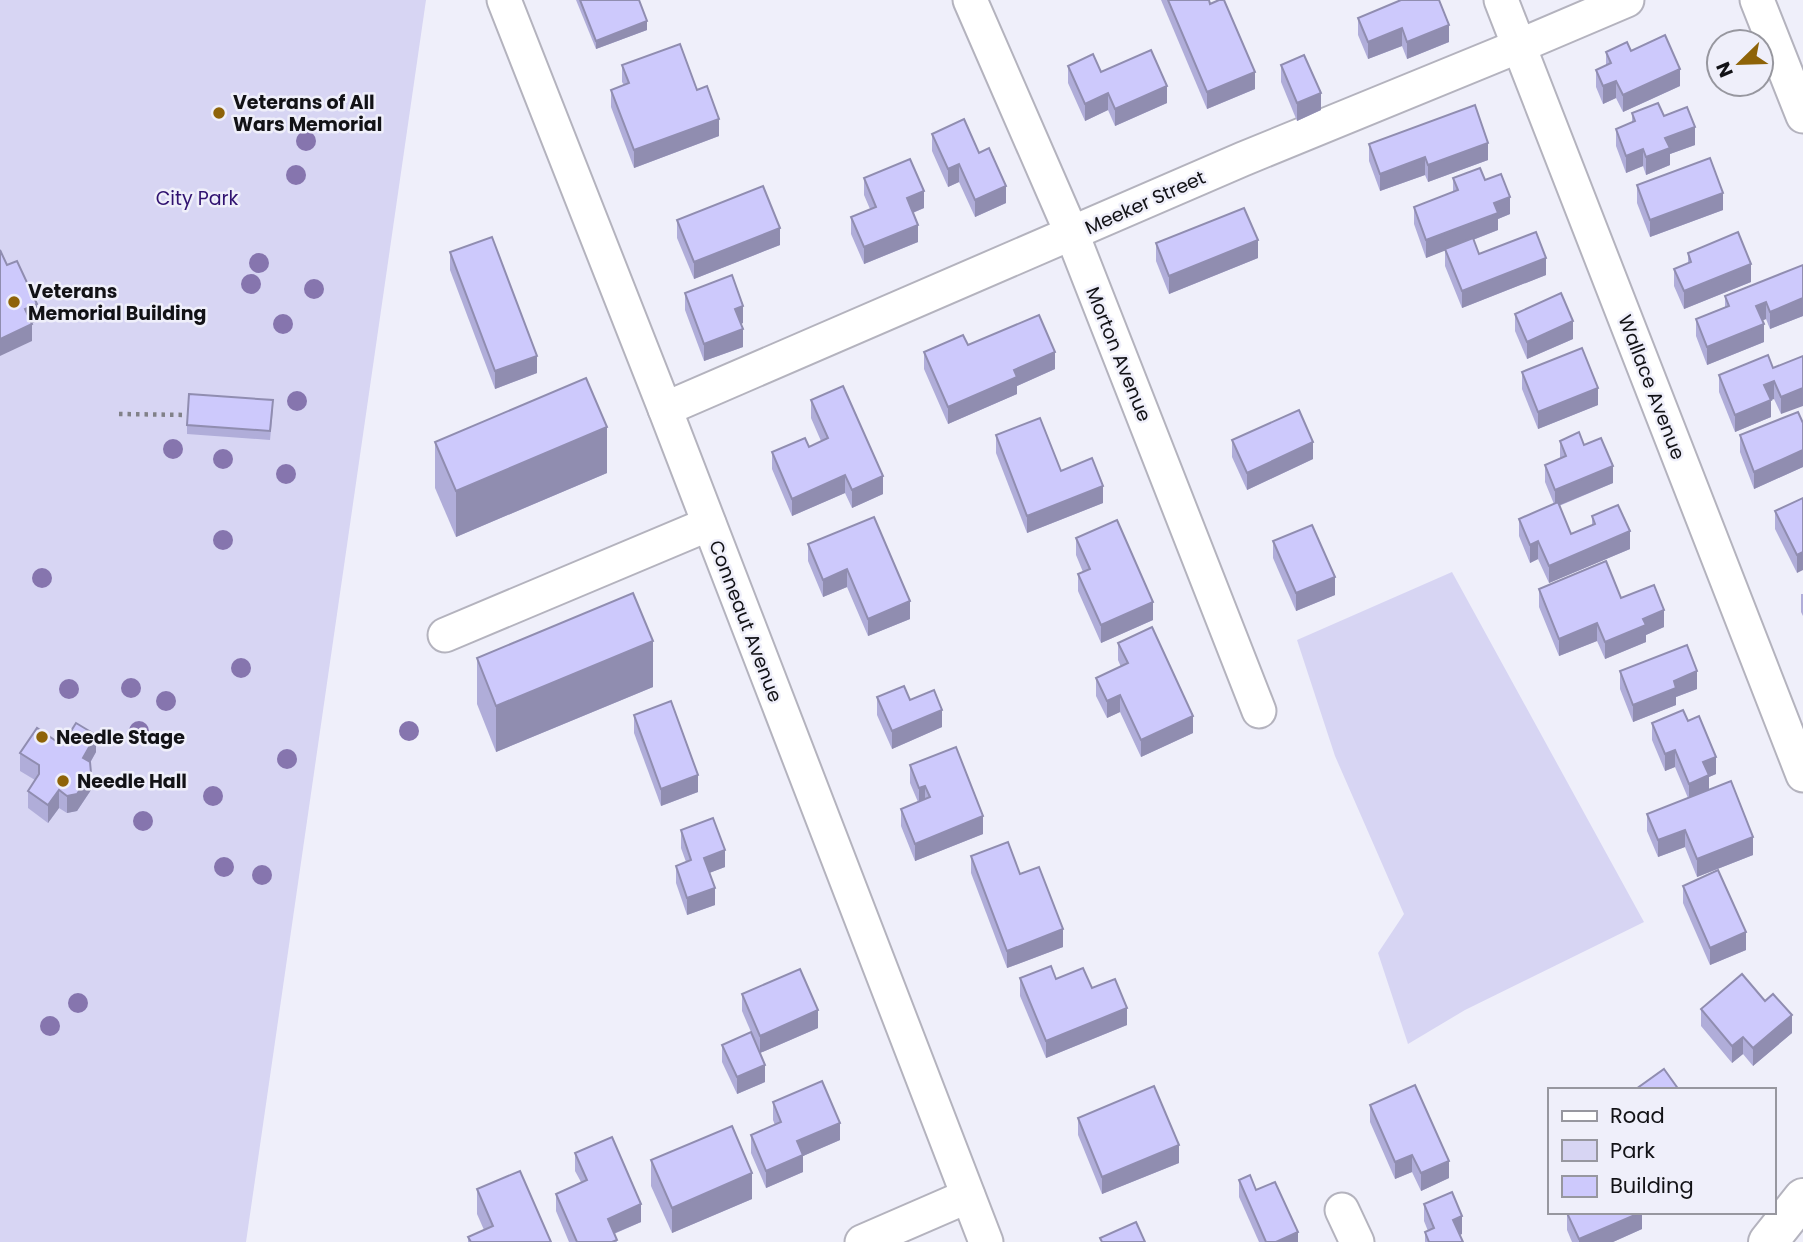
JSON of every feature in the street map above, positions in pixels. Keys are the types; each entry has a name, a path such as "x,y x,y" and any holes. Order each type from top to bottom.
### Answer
{"main road":[{"path":"1768,1242 1803,1198"}],"street":[{"name":"Conneaut Avenue","path":"504,0 986,1242"},
{"name":"Morton Avenue","path":"970,0 1072,234 1259,710"},
{"name":"Wallace Avenue","path":"1501,0 1803,775"},
{"name":"Meeker Street","path":"664,409 1243,159 1627,0"},
{"path":"1757,0 1803,116"},
{"path":"445,635 709,524"},
{"path":"862,1242 968,1196"},
{"path":"1342,1210 1357,1242"}],"path":[{"path":"119,414 189,415"}],"green space":[{"name":"City Park","path":"0,0 426,0 246,1242 0,1242"},
{"path":"1452,572 1644,922 1465,1010 1408,1044 1378,953 1404,914 1335,756 1297,640"}],"building":[{"path":"580,0 639,0 647,21 596,41"},
{"path":"1168,0 1209,0 1210,4 1224,0 1255,72 1207,92"},
{"path":"1401,0 1439,0 1449,25 1407,42 1402,28 1368,42 1358,18"},
{"path":"1665,35 1680,69 1623,95 1616,81 1603,86 1596,70 1611,63 1606,52 1627,42 1631,51"},
{"path":"680,44 697,90 707,86 719,119 634,150 611,90 629,83 622,65"},
{"path":"1151,50 1167,86 1115,109 1108,93 1085,104 1068,66 1093,54 1101,72"},
{"path":"1304,55 1321,93 1297,103 1281,65"},
{"path":"1658,103 1664,116 1687,107 1695,127 1665,138 1670,148 1646,157 1643,149 1626,156 1616,129 1635,121 1632,113"},
{"path":"1475,105 1488,143 1428,165 1425,157 1380,174 1369,144"},
{"path":"964,119 979,153 989,148 1006,186 975,200 959,164 948,169 932,134"},
{"path":"1710,158 1723,193 1650,220 1637,185"},
{"path":"910,159 924,191 907,198 918,225 864,247 851,217 876,207 864,178"},
{"path":"1480,168 1485,180 1501,174 1510,197 1494,203 1498,213 1426,240 1414,207 1458,190 1453,178"},
{"path":"763,186 780,228 694,262 677,220"},
{"path":"1244,208 1258,240 1169,276 1156,243"},
{"path":"1536,232 1546,258 1462,291 1445,249 1473,238 1479,254"},
{"path":"1738,232 1751,264 1684,291 1674,269 1691,262 1688,253"},
{"path":"492,237 537,356 495,371 450,252"},
{"name":"Veterans Memorial Building","path":"0,250 7,265 17,261 37,304 25,309 32,324 0,339"},
{"path":"1803,265 1803,298 1770,312 1766,302 1756,306 1764,324 1707,347 1696,319 1729,306 1725,296"},
{"path":"732,275 743,306 735,309 743,329 704,344 685,293"},
{"path":"1561,293 1573,321 1527,342 1515,314"},
{"path":"1039,315 1055,352 1014,370 1017,377 948,407 924,352 963,335 968,345"},
{"path":"1582,348 1598,388 1538,412 1522,372"},
{"path":"1768,355 1773,368 1803,356 1803,388 1781,397 1774,381 1764,385 1771,400 1735,415 1719,375"},
{"path":"586,378 607,427 456,491 435,442"},
{"path":"843,386 883,476 852,490 845,475 792,499 772,452 805,438 809,447 828,438 811,400"},
{"path":"189,394 273,400 270,431 187,425"},
{"path":"1299,410 1313,442 1247,473 1232,440"},
{"path":"1798,412 1803,423 1803,450 1754,472 1740,435"},
{"path":"1040,418 1061,471 1092,458 1103,486 1027,516 996,435"},
{"path":"1579,432 1584,445 1601,438 1613,466 1555,490 1545,465 1566,456 1560,441"},
{"path":"1803,498 1803,552 1797,555 1775,511"},
{"path":"1558,502 1571,534 1595,524 1592,516 1618,505 1630,531 1549,566 1538,541 1530,545 1519,519"},
{"path":"874,517 910,601 868,619 847,569 823,580 808,544"},
{"path":"1117,520 1153,602 1101,625 1078,574 1090,569 1076,538"},
{"path":"1312,525 1335,577 1296,593 1273,541"},
{"path":"1606,561 1621,598 1654,585 1664,610 1643,619 1646,625 1605,642 1597,623 1559,639 1539,589"},
{"path":"633,593 653,641 496,706 477,658"},
{"path":"1152,627 1193,716 1141,740 1120,695 1107,701 1096,678 1128,663 1118,643"},
{"path":"1687,645 1697,671 1674,681 1676,688 1633,705 1620,671"},
{"path":"904,686 910,700 934,690 942,710 892,731 877,697"},
{"path":"671,701 698,775 661,789 634,715"},
{"path":"1683,710 1688,721 1699,716 1716,757 1703,762 1709,775 1689,784 1675,750 1665,754 1652,723"},
{"name":"Needle Hall","path":"76,723 96,735 83,758 90,762 91,773 77,794 67,796 59,790 48,805 28,791 39,774 39,765 20,753 37,728 56,741 66,739"},
{"path":"956,747 983,816 915,844 901,809 930,797 925,786 919,788 910,765"},
{"path":"1731,781 1753,837 1697,859 1685,830 1658,840 1647,814"},
{"path":"713,818 725,850 704,858 715,888 687,898 676,866 691,860 681,830"},
{"path":"1008,842 1020,874 1039,867 1063,929 1007,951 971,856"},
{"path":"1718,870 1746,932 1710,948 1683,886"},
{"path":"1051,966 1056,979 1083,968 1092,988 1115,979 1127,1008 1046,1041 1020,978"},
{"path":"800,969 818,1010 760,1036 742,994"},
{"path":"1742,974 1765,1001 1773,994 1792,1015 1753,1048 1743,1037 1732,1046 1701,1009"},
{"path":"751,1032 765,1065 737,1077 722,1045"},
{"path":"1664,1069 1678,1088 1637,1088"},
{"path":"822,1081 840,1123 797,1141 803,1155 766,1171 751,1135 781,1122 773,1102"},
{"path":"1415,1085 1449,1161 1421,1173 1412,1155 1395,1162 1370,1105"},
{"path":"1154,1086 1179,1145 1102,1177 1078,1118"},
{"path":"732,1126 752,1173 672,1208 651,1160"},
{"path":"612,1137 641,1204 608,1219 617,1240 577,1242 556,1194 587,1180 575,1153"},
{"path":"520,1171 551,1242 471,1242 468,1237 493,1226 477,1189"},
{"path":"1250,1175 1256,1190 1275,1182 1298,1232 1276,1242 1266,1242 1239,1180"},
{"path":"1452,1192 1462,1216 1453,1220 1463,1242 1429,1242 1425,1232 1434,1228 1424,1204"},
{"path":"1567,1214 1637,1214 1579,1239"},
{"path":"1136,1222 1145,1242 1102,1242 1100,1238"}],"place":[{"name":"Veterans of All Wars Memorial","path":"219,113"},
{"name":"Veterans Memorial Building","path":"14,302"},
{"name":"Needle Stage","path":"42,737"},
{"name":"Needle Hall","path":"63,781"}]}
